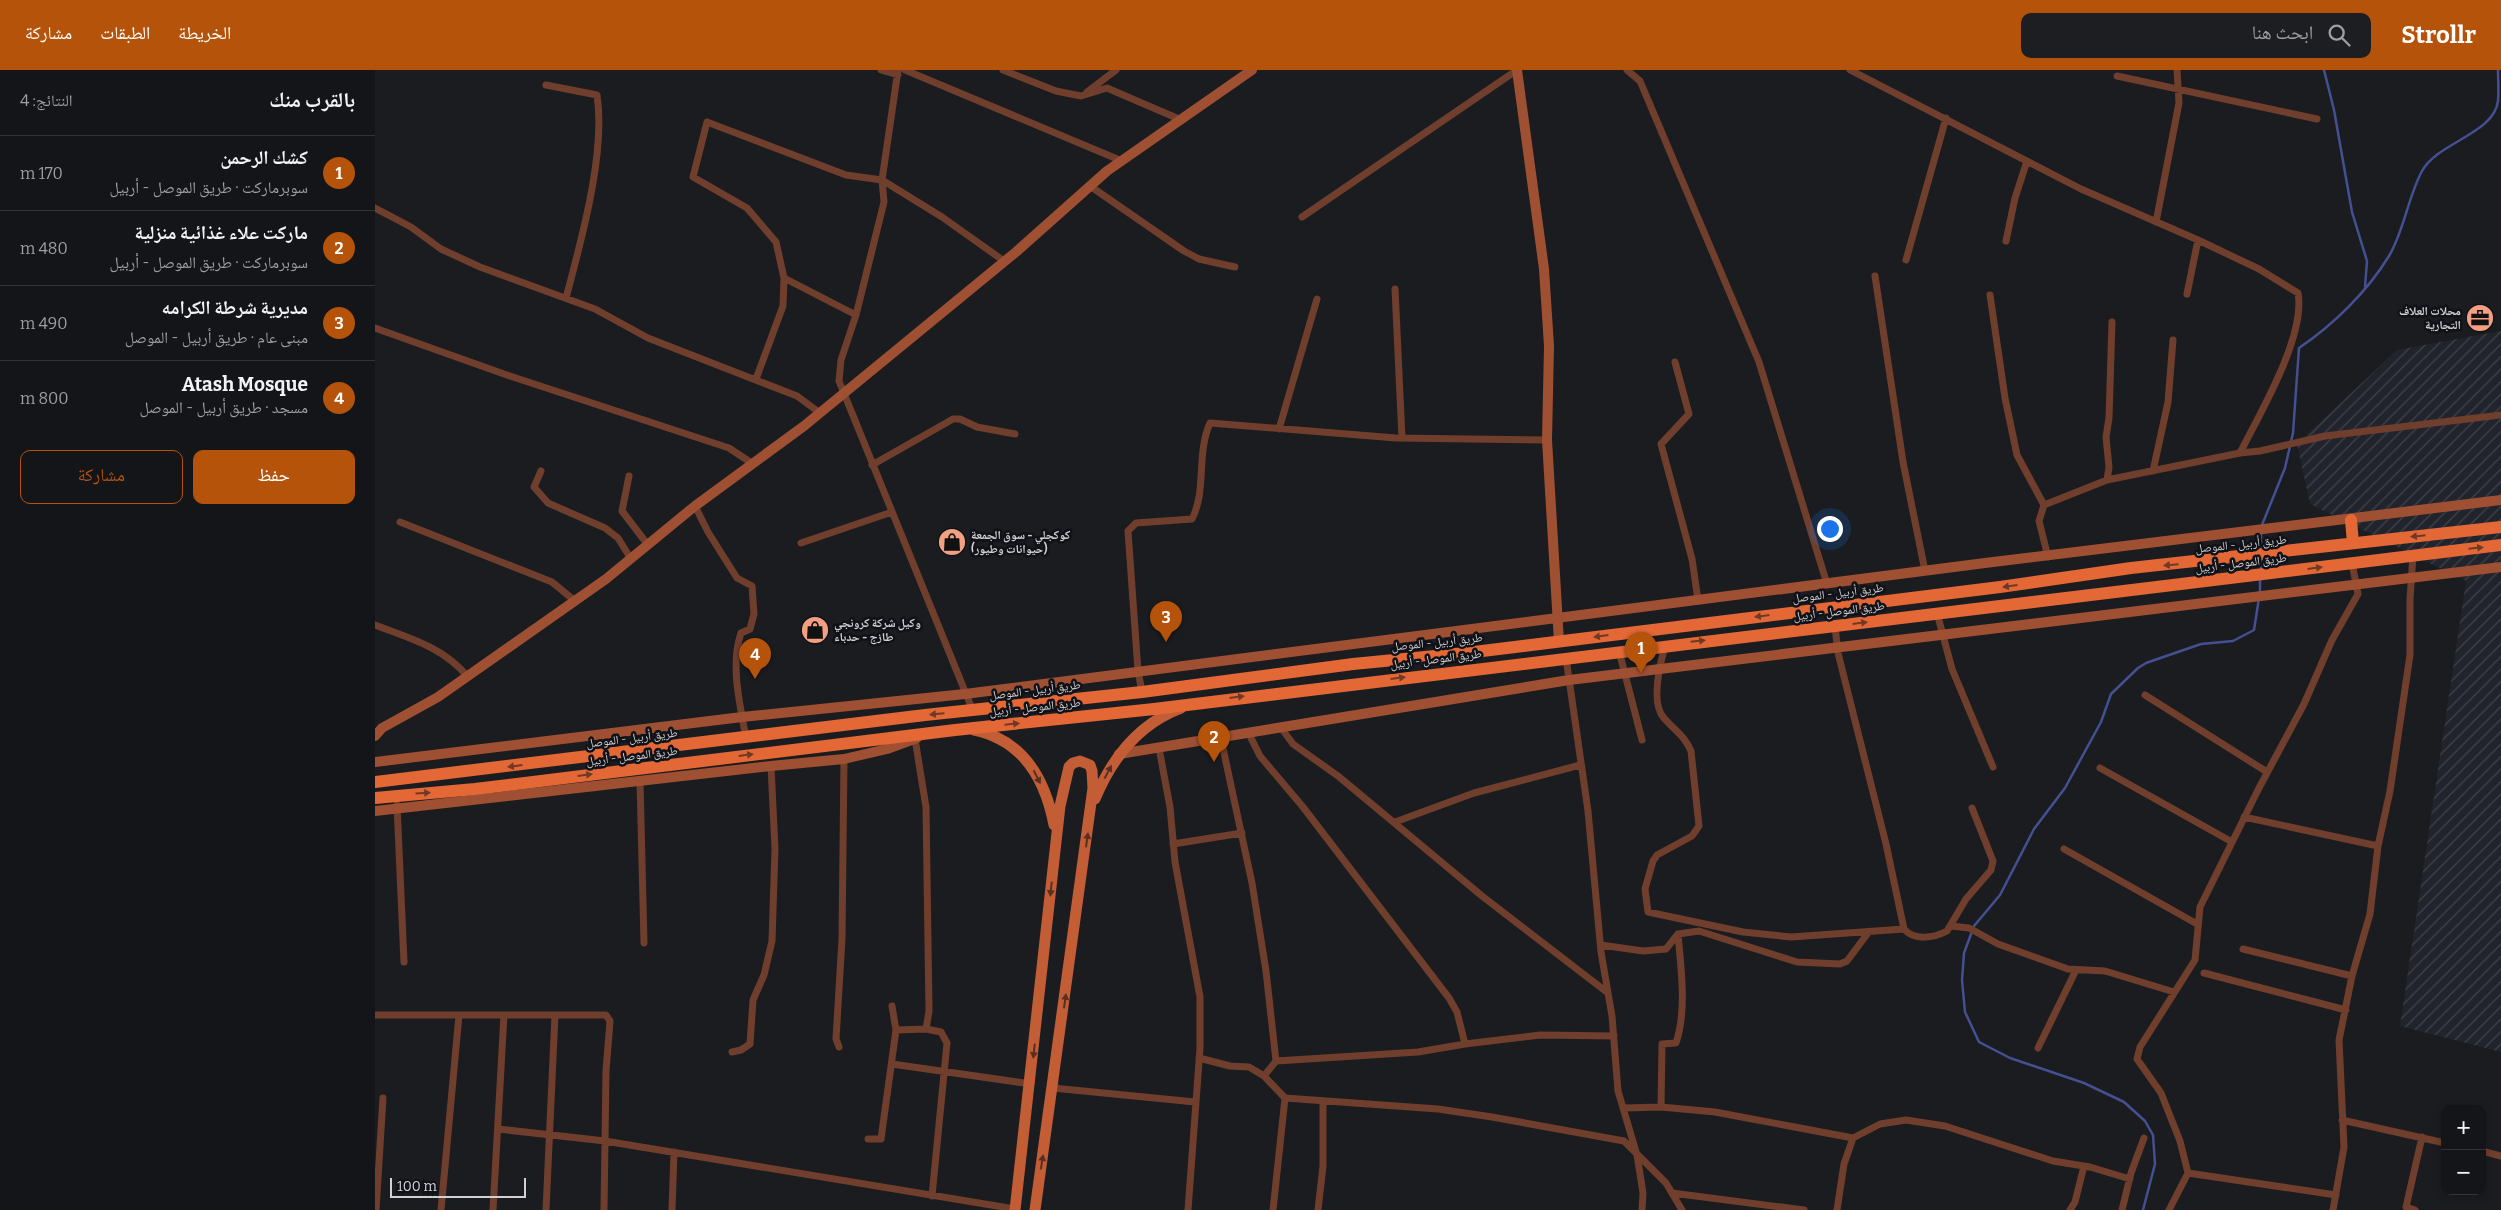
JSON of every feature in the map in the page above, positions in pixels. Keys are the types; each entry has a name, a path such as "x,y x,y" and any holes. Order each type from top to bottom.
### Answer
{"highway":[{"path":"2351,520 2353,544"},
{"name":"طريق أربيل - الموصل","path":"375,782 1142,692 1353,664 1559,642 2000,587 2131,568 2501,527"},
{"name":"طريق الموصل - أربيل","path":"375,798 396,802 475,789 955,730 1154,709 1203,701 1619,650 1835,626 2501,545"},
{"path":"470,771 475,789"}],"main road":[{"path":"375,736 382,728 438,697 575,601 631,559 695,506 753,464 843,394 1005,262 1090,186 1179,119 1252,70"},
{"path":"1517,70 1544,269 1549,346 1547,440 1559,642"},
{"path":"375,762 742,717 965,694 1925,571 2255,532 2501,500"},
{"path":"1119,754 1282,729 1569,680 2501,567"},
{"path":"1090,817 1100,788 1119,754 1136,735 1156,720 1176,710 1203,701"},
{"path":"955,730 992,734 1014,746 1023,754 1035,772 1047,799 1052,814 1056,840"},
{"path":"375,811 396,802 640,781 844,759 887,749 932,733"},
{"path":"1015,1210 1031,1084 1056,840 1067,774 1073,763 1080,761 1090,766 1093,772 1090,817 1035,1210"}],"street":[{"path":"881,70 898,73 882,180 884,202 856,314 841,360 839,381 973,711"},
{"path":"905,70 1122,161"},
{"path":"1003,70 1056,92 1081,96 1107,88 1179,119"},
{"path":"1081,96 1117,70"},
{"path":"1301,217 1517,70"},
{"path":"1627,70 1640,81 1759,362 1827,584"},
{"path":"1850,70 2081,189 2259,269 2298,293 2301,306 2295,336 2240,453"},
{"path":"2156,222 2179,103 2180,89 2177,70"},
{"path":"2117,76 2317,119"},
{"path":"546,85 597,95 599,112 590,196 566,298"},
{"path":"1906,260 1946,118"},
{"path":"756,379 783,306 784,278 775,242 747,208 693,177 707,122 846,175 882,180 942,217 1005,262"},
{"path":"2006,241 2015,198 2027,161"},
{"path":"1090,186 1184,251 1199,259 1235,267"},
{"path":"375,208 411,228 449,253 480,267 595,309 648,338 797,396 819,413"},
{"path":"2187,294 2198,240"},
{"path":"1875,276 1903,462 1925,571"},
{"path":"784,278 856,314"},
{"path":"1395,289 1401,438"},
{"path":"1990,295 2005,398 2017,455 2044,505 2039,521 2048,557"},
{"path":"1279,429 1317,299"},
{"path":"2107,480 2109,466 2106,437 2109,418 2112,322"},
{"path":"375,328 503,374 729,448 753,464"},
{"path":"2153,471 2168,402 2173,340"},
{"path":"1675,362 1689,414 1661,444 1692,559 1698,600"},
{"path":"2044,505 2107,480 2240,453 2261,451 2325,436 2501,415"},
{"path":"872,465 953,419 961,419 977,427 1015,434"},
{"path":"1142,692 1138,671 1128,531 1135,523 1192,519 1198,508 1203,439 1210,423 1401,438 1547,440"},
{"path":"541,471 534,487 548,503 605,528 618,538 631,559"},
{"path":"629,476 622,510 648,545"},
{"path":"695,506 708,532 737,578 752,586 754,614 750,629 741,633 737,644 737,690 746,738"},
{"path":"801,543 892,512"},
{"path":"400,522 552,582 575,601"},
{"path":"2333,1210 2344,1148 2339,1040 2352,976 2370,914 2378,846 2390,792 2410,655 2413,555"},
{"path":"2169,1210 2188,1173 2180,1141 2161,1093 2137,1059 2140,1047 2195,960 2199,936 2197,924 2200,907 2267,772 2305,704 2332,640 2358,594 2352,563"},
{"path":"1937,613 1955,677 1993,767"},
{"path":"375,624 441,652 455,661 467,676"},
{"path":"1835,626 1837,648 1884,835 1904,929 1907,933 1918,937 1941,934 1951,926 1966,899 1991,870 1993,861 1972,808"},
{"path":"1665,645 1659,669 1657,705 1660,712 1687,741 1691,751 1699,826 1692,836 1657,855 1653,861 1645,889 1648,912 1743,932 1791,937 1904,929"},
{"path":"1619,650 1642,740"},
{"path":"1565,658 1588,811 1601,945 1614,1036 1618,1090 1637,1155 1643,1193 1642,1210"},
{"path":"2145,695 2267,772"},
{"path":"1282,729 1293,744 1395,822 1482,896 1608,993"},
{"path":"1249,734 1260,756 1303,807 1449,998 1457,1012 1465,1044"},
{"path":"915,739 926,808 929,1012 925,1029"},
{"path":"1221,739 1242,833 1266,971 1276,1061 1265,1076"},
{"path":"1159,748 1170,807 1173,844 1200,997 1199,1058 1188,1210"},
{"path":"839,1047 836,1039 842,923 844,759"},
{"path":"1395,822 1474,793 1580,765"},
{"path":"732,1052 741,1050 750,1044 753,1000 764,975 772,941 775,849 771,766"},
{"path":"2101,768 2232,842"},
{"path":"640,781 644,944"},
{"path":"396,802 404,962"},
{"path":"2245,816 2378,846"},
{"path":"1173,844 1242,833"},
{"path":"2063,849 2197,924"},
{"path":"1951,926 1969,928 1998,944 2076,970 2105,971 2174,992"},
{"path":"1601,945 1643,951 1666,949 1678,934 1699,931 1797,962 1840,964 1847,961 1868,933"},
{"path":"1661,1106 1662,1044 1676,1043 1681,1029 1681,967 1678,934"},
{"path":"2243,949 2352,976"},
{"path":"2039,1048 2076,970"},
{"path":"2204,973 2345,1010"},
{"path":"868,1139 881,1140 896,1030 892,1006"},
{"path":"375,1015 606,1015 610,1020 604,1210"},
{"path":"441,1210 459,1015"},
{"path":"493,1210 504,1015"},
{"path":"546,1210 555,1015"},
{"path":"896,1030 925,1029 941,1032 947,1043 946,1072 932,1196"},
{"path":"1276,1061 1418,1052 1540,1035 1614,1036"},
{"path":"1199,1058 1229,1066 1249,1067 1265,1076 1285,1098 1438,1109 1624,1141 1666,1183 1682,1210"},
{"path":"892,1064 1031,1084"},
{"path":"1053,1088 1195,1102"},
{"path":"376,1210 383,1098"},
{"path":"1273,1210 1285,1098"},
{"path":"1318,1210 1323,1166 1323,1102"},
{"path":"1623,1108 1661,1106 1715,1112 1853,1138 1880,1124 1907,1120 1945,1126 2053,1161 2084,1166 2130,1179"},
{"path":"2342,1120 2441,1142"},
{"path":"498,1129 605,1141 1015,1210"},
{"path":"2415,1210 2406,1209 2422,1137"},
{"path":"1837,1210 1844,1164 1853,1138"},
{"path":"2122,1210 2144,1138"},
{"path":"673,1210 674,1152"},
{"path":"2486,1153 2501,1156"},
{"path":"2070,1210 2075,1202 2084,1166"},
{"path":"2188,1173 2335,1195"},
{"path":"1672,1193 1804,1210"}],"shaded area":[{"path":"2501,331 2501,1052 2400,1026 2466,581 2310,504 2297,444 2397,350"}],"waterway":[{"path":"2324,70 2334,110 2352,212 2367,261 2365,287"},
{"path":"2262,525 2285,468 2293,433 2299,348 2349,307 2380,269 2399,236 2417,181 2430,161 2440,152 2487,122 2494,112 2498,101 2498,70"},
{"path":"2261,533 2261,550"},
{"path":"2261,558 2261,570"},
{"path":"2260,578 2260,593"},
{"path":"2143,1210 2155,1164 2153,1135 2145,1121 2124,1102 2084,1083 2010,1058 1979,1042 1965,1012 1962,980 1964,953 1974,926 2000,895 2034,829 2065,788 2101,722 2111,694 2138,668 2146,663 2201,644 2233,641 2254,630 2259,598"}],"place":[{"name":"محلات العلاف التجارية","path":"2480,318"},
{"name":"كوكجلي - سوق الجمعة (حيوانات وطيور)","path":"952,542"},
{"name":"وكيل شركة كرونجي طازج - حدباء","path":"815,630"},
{"name":"مديرية شرطة الكرامه","path":"1166,642"},
{"name":"كشك الرحمن","path":"1641,673"},
{"name":"Atash Mosque","path":"755,679"},
{"name":"ماركت علاء غذائية منزلية","path":"1214,762"}]}
